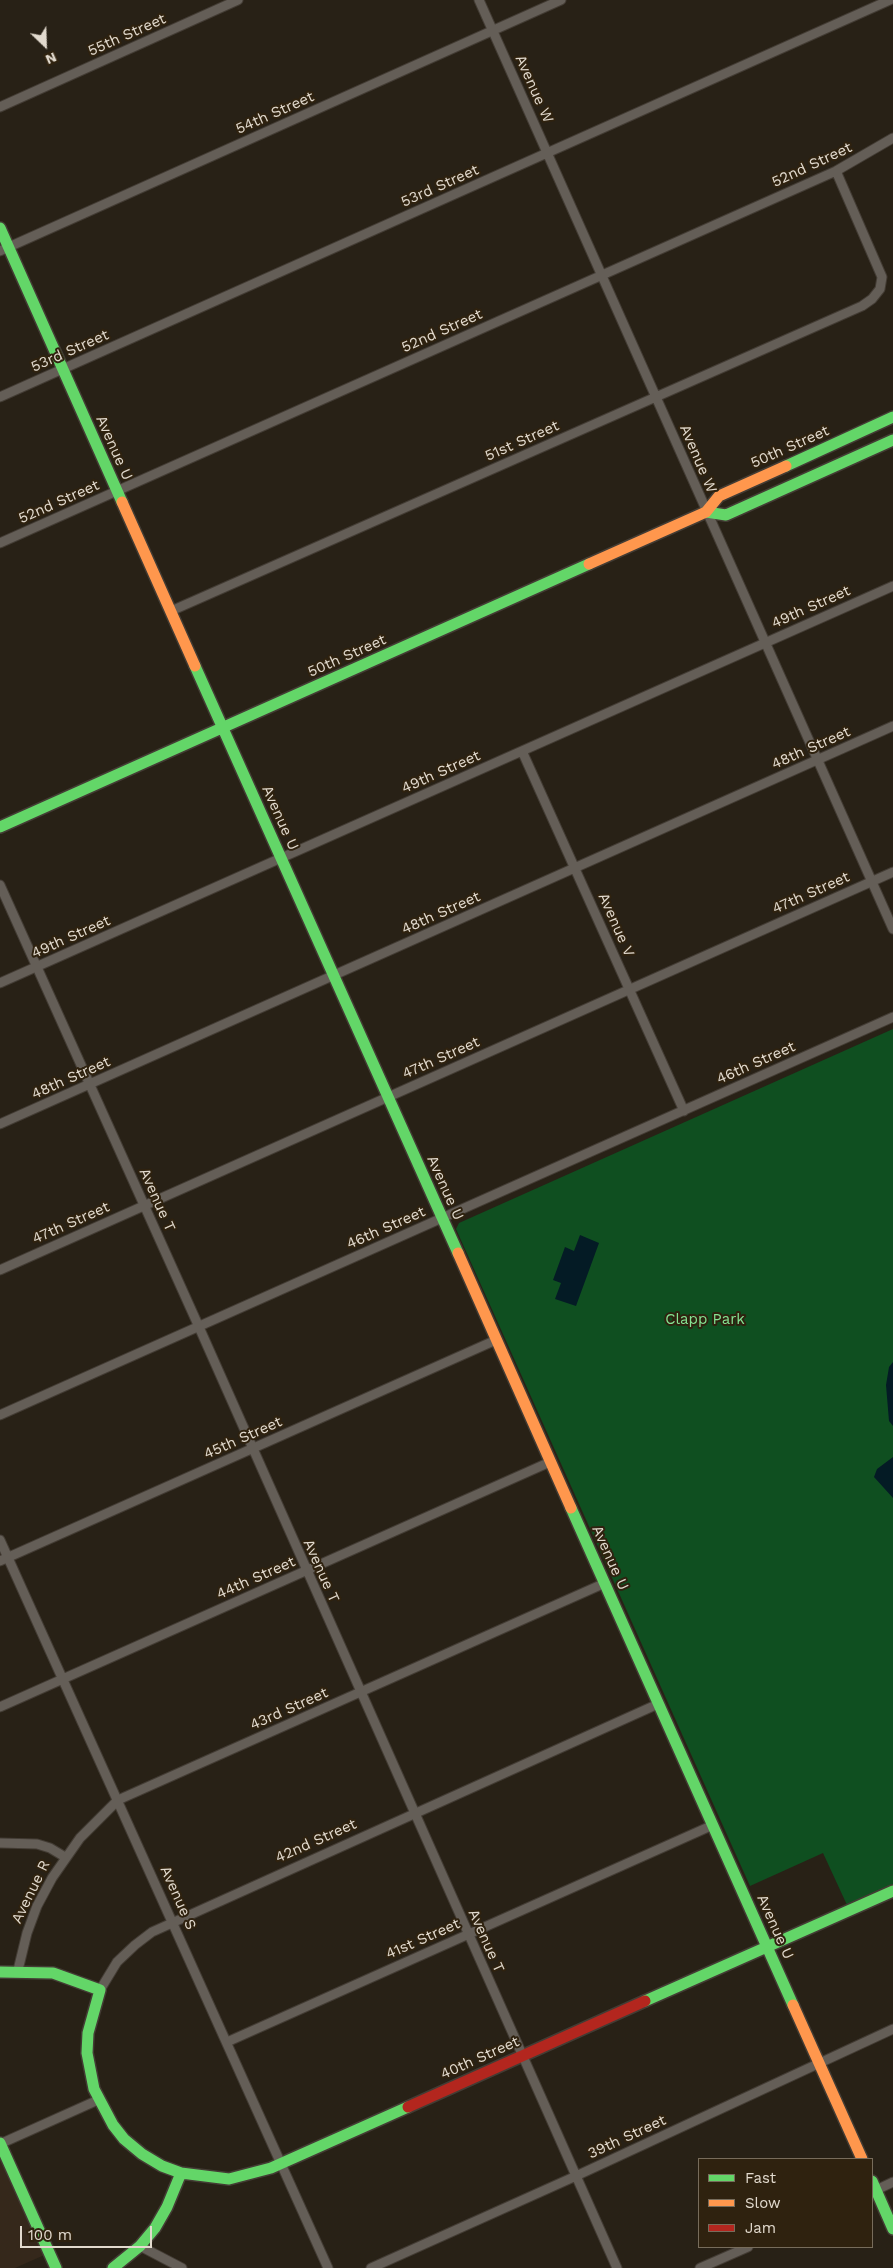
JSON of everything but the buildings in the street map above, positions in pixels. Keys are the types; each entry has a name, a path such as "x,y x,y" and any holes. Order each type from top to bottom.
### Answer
{"main road":[{"name":"Avenue U","path":"0,228 4,250 63,369 862,2158"},
{"name":"50th Street","path":"0,827 706,512 719,496 893,417"},
{"name":"50th Street","path":"706,512 726,515 893,440"},
{"name":"40th Street","path":"181,2173 229,2179 281,2163 892,1892"},
{"path":"0,1972 18,1970 53,1973 78,1980 100,1990 88,2032 87,2053 89,2071 98,2100 113,2126 124,2139 142,2154 162,2166 181,2173 167,2207 155,2228 140,2246 113,2268"},
{"path":"0,2144 56,2268"},
{"path":"873,2188 893,2229"}],"street":[{"name":"55th Street","path":"0,107 238,0"},
{"name":"Avenue W","path":"479,0 893,929"},
{"name":"54th Street","path":"4,250 561,0"},
{"name":"53rd Street","path":"0,397 890,0"},
{"name":"52nd Street","path":"0,543 836,171 893,138"},
{"name":"51st Street","path":"171,611 862,306 872,299 880,289 882,277 836,171"},
{"name":"49th Street","path":"0,983 893,586"},
{"name":"48th Street","path":"0,1124 893,726"},
{"name":"Avenue V","path":"522,751 684,1111"},
{"name":"47th Street","path":"0,1270 893,872"},
{"name":"Avenue T","path":"0,885 199,1327 616,2268"},
{"name":"46th Street","path":"0,1416 893,1017"},
{"name":"45th Street","path":"4,1559 496,1340"},
{"name":"44th Street","path":"0,1707 550,1462"},
{"name":"Avenue S","path":"0,1540 4,1559 118,1800 328,2268"},
{"name":"43rd Street","path":"65,1857 101,1815 118,1800 604,1583"},
{"name":"42nd Street","path":"100,1990 118,1962 135,1945 152,1932 173,1921 658,1704"},
{"name":"41st Street","path":"227,2042 713,1825"},
{"path":"0,1843 37,1844 50,1848 65,1857"},
{"name":"Avenue R","path":"18,1970 26,1933 37,1906 65,1857"},
{"name":"39th Street","path":"371,2268 576,2176 818,2062 893,2029"},
{"path":"0,2144 98,2100"},
{"path":"873,2188 893,2182"},
{"path":"140,2246 182,2268"},
{"path":"700,2268 746,2248"}],"shaded area":[{"path":"0,2144 49,2253 15,2268 0,2268"}],"green space":[{"name":"Clapp Park","path":"893,1029 893,1884 847,1905 823,1853 750,1886 456,1229 459,1223"}],"water":[{"path":"580,1235 599,1243 576,1306 555,1299 561,1283 553,1280 565,1247 574,1251"},
{"path":"893,1362 893,1426 889,1421 886,1385 889,1367"},
{"path":"893,1457 893,1498 874,1477 877,1469"}],"traffic: fast":[{"path":"0,228 122,502"},
{"path":"786,466 893,417"},
{"path":"706,512 726,515 893,440"},
{"path":"0,827 589,564"},
{"path":"195,666 458,1253"},
{"path":"571,1508 793,2005"},
{"path":"645,2001 893,1891"},
{"path":"0,1972 53,1973 100,1990 88,2033 87,2053 94,2089 113,2125 124,2139 142,2154 162,2166 181,2173 229,2179 271,2168 408,2107"},
{"path":"0,2143 56,2268"},
{"path":"113,2268 140,2246 155,2228 167,2207 181,2173"},
{"path":"873,2183 893,2229"}],"traffic: slow":[{"path":"589,564 706,512 719,496 786,466"},
{"path":"122,502 195,666"},
{"path":"458,1253 571,1508"},
{"path":"793,2005 862,2158"}],"traffic: jam":[{"path":"408,2107 645,2001"}]}
